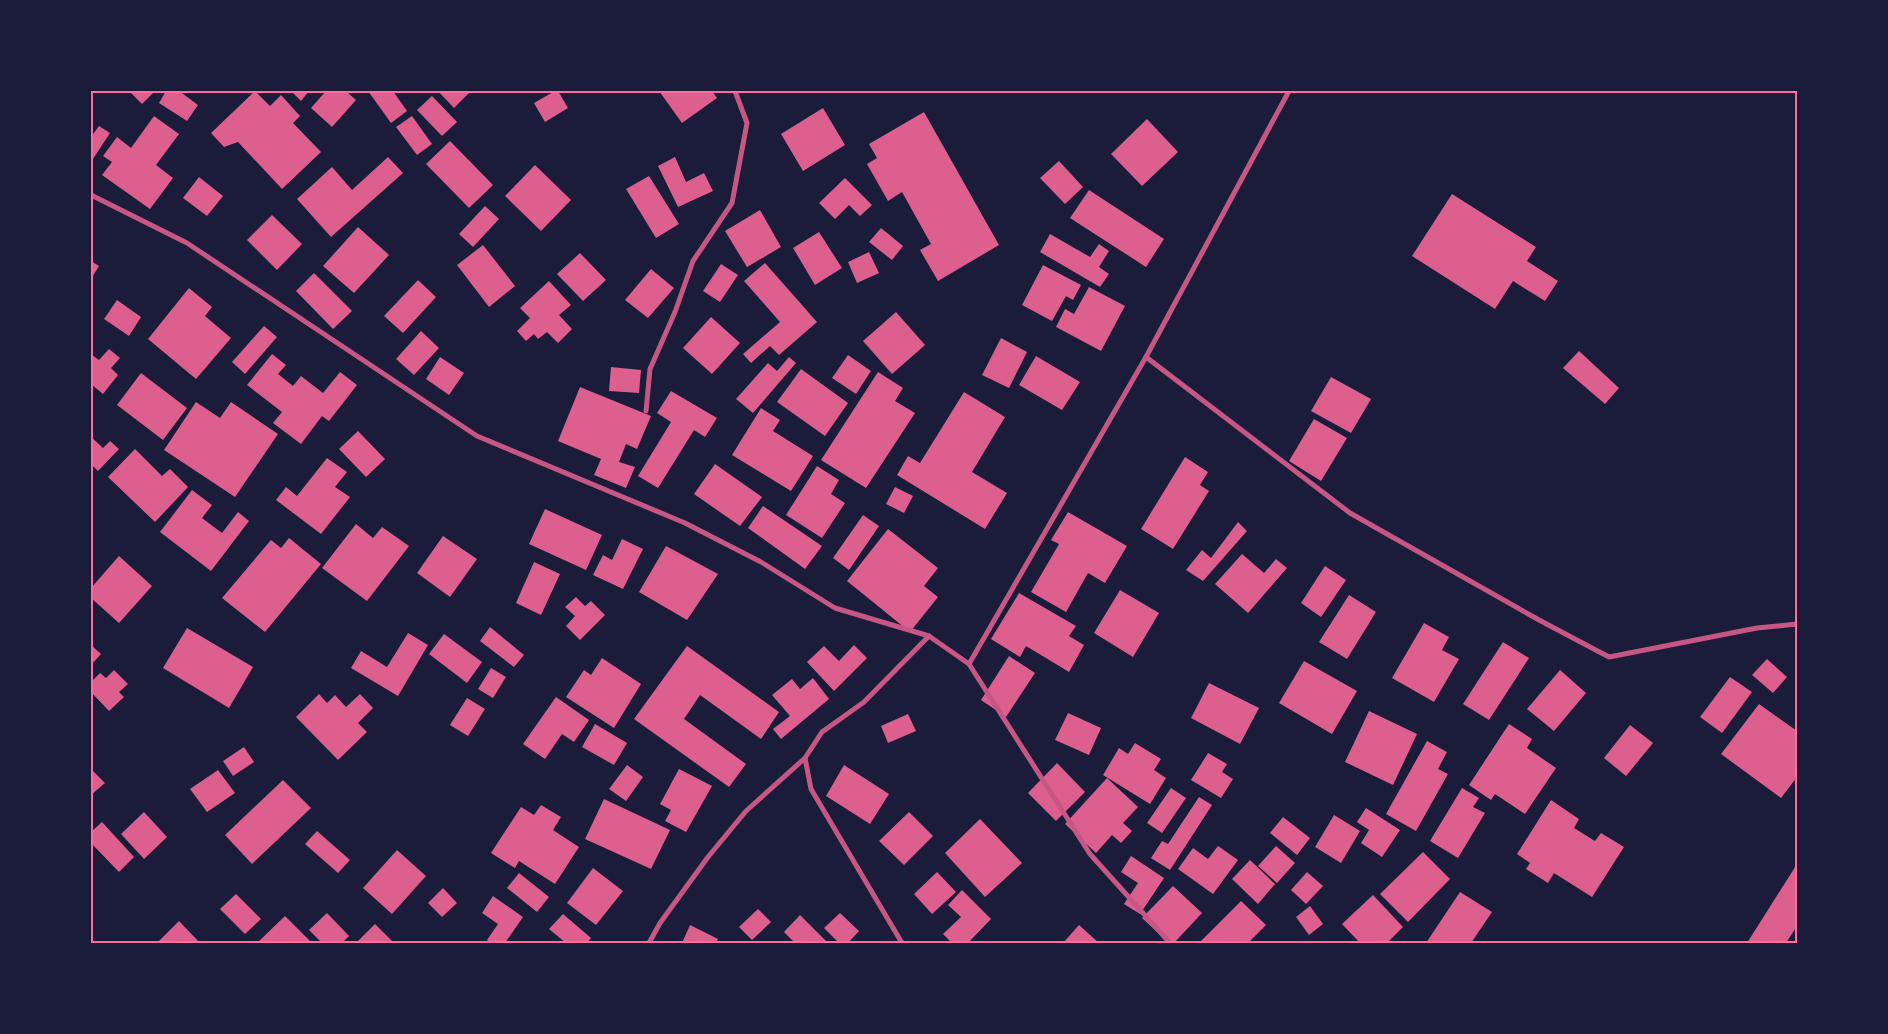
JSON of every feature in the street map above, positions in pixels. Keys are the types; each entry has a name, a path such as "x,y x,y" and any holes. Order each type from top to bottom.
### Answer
{"street":[{"path":"646,411 650,368 676,312 693,262 732,203 747,123 735,91"},
{"path":"970,664 1146,357 1289,91"},
{"path":"91,195 187,243 477,436 685,523 761,562 835,608 929,636 970,664 1090,854 1170,943"},
{"path":"1146,357 1350,513 1539,620 1609,657 1757,628 1797,624"},
{"path":"649,943 660,923 708,857 746,811 805,758 822,732 864,702 929,636"},
{"path":"805,758 811,789 902,943"}],"building":[{"path":"129,91 155,91 142,104"},
{"path":"166,91 179,91 198,105 187,121 159,103"},
{"path":"255,91 270,106 281,95 300,116 293,123 321,152 282,189 238,142 224,147 211,133"},
{"path":"291,91 309,91 301,101"},
{"path":"326,91 350,91 348,93 356,100 332,127 311,108"},
{"path":"368,91 393,91 407,111 391,123"},
{"path":"438,91 471,91 454,108"},
{"path":"558,91 568,108 545,122 534,103"},
{"path":"659,91 712,91 717,98 682,123"},
{"path":"432,96 457,122 442,136 417,110"},
{"path":"823,108 845,145 803,171 781,134"},
{"path":"924,112 999,245 938,281 920,250 931,244 902,192 888,201 867,164 877,158 869,144"},
{"path":"154,116 179,134 156,165 173,178 150,209 102,175 112,162 103,156 117,137 131,148"},
{"path":"412,116 432,144 417,155 396,127"},
{"path":"1147,119 1178,152 1142,186 1111,154"},
{"path":"99,126 110,133 91,162 91,137"},
{"path":"450,141 493,185 469,208 426,164"},
{"path":"388,157 403,173 331,237 297,199 332,167 352,190"},
{"path":"675,157 686,182 704,173 713,191 678,207 658,166"},
{"path":"1059,161 1083,187 1065,204 1040,178"},
{"path":"535,165 571,200 541,231 505,196"},
{"path":"649,176 679,224 656,238 626,189"},
{"path":"199,177 223,196 207,216 183,198"},
{"path":"845,178 872,205 860,216 849,205 835,219 819,203"},
{"path":"1089,190 1164,239 1146,267 1070,218"},
{"path":"1452,194 1536,247 1527,261 1558,281 1545,301 1513,281 1495,309 1412,256"},
{"path":"485,206 499,219 473,247 459,234"},
{"path":"760,210 781,247 747,267 725,231"},
{"path":"272,215 302,244 277,270 247,240"},
{"path":"358,227 389,255 354,293 323,266"},
{"path":"881,228 903,246 892,260 869,242"},
{"path":"819,232 842,268 815,285 793,248"},
{"path":"1050,234 1090,257 1099,244 1109,251 1099,267 1109,274 1100,287 1040,252"},
{"path":"483,245 515,286 489,307 457,265"},
{"path":"869,252 879,273 857,283 848,262"},
{"path":"580,253 606,280 583,301 557,274"},
{"path":"91,261 99,266 91,279"},
{"path":"765,263 817,322 779,355 770,346 751,363 743,354 780,322 744,281"},
{"path":"721,264 738,275 720,302 703,291"},
{"path":"1043,265 1081,285 1073,300 1066,296 1052,321 1022,305"},
{"path":"651,269 674,288 648,318 625,300"},
{"path":"314,273 352,311 333,329 296,291"},
{"path":"418,280 436,297 403,333 384,316"},
{"path":"549,281 571,305 559,315 572,329 558,343 547,332 538,339 534,334 526,341 517,331 530,318 520,308"},
{"path":"1089,287 1125,306 1101,351 1056,327 1065,309 1074,314"},
{"path":"189,288 212,307 205,316 231,338 196,379 148,339"},
{"path":"117,300 141,317 129,336 104,319"},
{"path":"896,312 925,345 892,374 863,341"},
{"path":"711,317 740,343 712,374 683,348"},
{"path":"264,326 277,337 245,374 232,362"},
{"path":"421,331 439,348 414,375 396,359"},
{"path":"1001,338 1027,352 1009,388 982,375"},
{"path":"109,349 120,358 111,368 118,375 103,394 91,384 91,356 99,360"},
{"path":"1579,351 1619,388 1605,404 1563,368"},
{"path":"272,354 286,365 278,374 293,386 301,376 323,393 340,372 357,385 329,421 322,416 301,444 273,423 282,412 247,385"},
{"path":"848,355 871,371 856,394 832,378"},
{"path":"1036,356 1080,382 1062,410 1019,385"},
{"path":"440,357 464,373 449,395 426,379"},
{"path":"789,357 796,363 753,413 736,399 768,363 777,371"},
{"path":"611,367 641,370 639,393 609,391"},
{"path":"801,369 848,403 825,436 777,402"},
{"path":"878,372 903,388 895,401 915,413 866,488 821,460"},
{"path":"141,373 187,408 163,440 117,405"},
{"path":"1331,377 1371,399 1351,433 1311,411"},
{"path":"580,387 651,416 637,449 626,444 619,462 635,467 626,488 594,475 601,459 558,441"},
{"path":"671,391 717,418 705,437 694,430 658,488 638,476 671,422 657,413"},
{"path":"964,392 1005,417 972,472 1007,493 985,529 897,475 908,456 920,463"},
{"path":"196,402 220,418 231,402 278,434 235,497 164,450"},
{"path":"761,408 780,420 773,431 813,456 791,491 732,455"},
{"path":"1314,419 1347,438 1321,481 1289,461"},
{"path":"358,431 385,459 366,477 339,449"},
{"path":"91,437 103,448 110,441 119,449 98,471 91,464"},
{"path":"135,449 162,476 170,469 188,487 155,522 108,477"},
{"path":"1185,457 1208,472 1200,485 1209,491 1173,549 1141,529"},
{"path":"327,458 347,472 335,487 350,497 321,534 276,500 286,487 297,496"},
{"path":"715,464 762,497 740,526 694,494"},
{"path":"817,466 839,480 831,494 845,503 822,538 786,515"},
{"path":"895,487 913,496 904,513 886,504"},
{"path":"192,490 212,505 202,518 222,533 238,512 249,521 211,571 160,532"},
{"path":"763,506 822,546 805,569 748,528"},
{"path":"545,509 602,535 586,570 529,544"},
{"path":"1068,512 1127,546 1105,583 1088,573 1066,612 1031,592 1059,544 1051,540"},
{"path":"863,515 879,526 849,570 833,558"},
{"path":"1238,522 1247,531 1203,581 1186,570 1202,550 1211,558"},
{"path":"356,524 373,538 382,527 409,546 367,601 322,568"},
{"path":"888,529 938,568 924,586 938,597 910,632 847,581"},
{"path":"443,536 477,559 450,597 417,573"},
{"path":"289,538 321,564 265,632 222,598 271,540 281,548"},
{"path":"622,539 643,549 623,589 593,575 603,555 612,560"},
{"path":"666,546 718,574 687,620 639,592"},
{"path":"1242,554 1264,573 1276,559 1287,568 1248,613 1215,584"},
{"path":"119,556 152,586 119,623 91,598 91,588"},
{"path":"534,562 560,574 541,615 516,603"},
{"path":"1325,566 1346,580 1321,617 1301,603"},
{"path":"1120,590 1159,613 1133,657 1094,633"},
{"path":"1019,593 1076,626 1069,636 1084,645 1069,672 1026,646 1020,657 991,639"},
{"path":"1349,595 1376,612 1347,659 1319,642"},
{"path":"576,597 585,606 591,601 605,615 580,640 566,626 575,616 565,607"},
{"path":"1424,623 1449,637 1442,650 1459,659 1434,702 1392,678"},
{"path":"490,627 524,655 514,667 480,641"},
{"path":"187,628 253,667 229,708 163,668"},
{"path":"408,633 428,645 398,696 351,668 361,651 387,667"},
{"path":"444,634 482,662 467,683 429,654"},
{"path":"1503,642 1529,658 1489,720 1463,704"},
{"path":"91,645 101,654 91,665"},
{"path":"854,645 867,658 834,691 807,662 824,646 839,661"},
{"path":"687,646 779,712 761,739 700,695 684,719 746,764 729,787 634,719"},
{"path":"1009,656 1035,673 1006,717 981,700"},
{"path":"602,658 641,684 614,728 566,697 584,670 591,675"},
{"path":"1767,659 1787,677 1773,693 1752,675"},
{"path":"1304,661 1357,691 1332,734 1279,703"},
{"path":"491,668 506,677 493,698 478,689"},
{"path":"114,670 128,684 119,692 124,697 109,711 91,692 91,682 100,673 106,678"},
{"path":"1560,670 1586,693 1554,731 1527,709"},
{"path":"1730,677 1752,692 1722,733 1700,717"},
{"path":"813,678 829,699 781,739 773,729 790,716 772,695 792,679 800,689"},
{"path":"1209,683 1259,708 1240,744 1191,718"},
{"path":"319,694 327,703 335,695 346,707 360,694 373,708 358,723 367,732 338,760 296,717"},
{"path":"556,697 589,720 574,742 562,734 545,759 523,744"},
{"path":"467,698 485,709 468,736 450,725"},
{"path":"1759,704 1797,731 1797,740 1795,742 1797,743 1797,777 1781,798 1721,754"},
{"path":"1369,711 1417,734 1393,785 1345,762"},
{"path":"1068,713 1101,728 1089,755 1055,740"},
{"path":"908,714 916,731 888,743 881,726"},
{"path":"595,724 627,743 614,765 582,747"},
{"path":"1509,724 1532,739 1527,748 1556,768 1525,814 1495,794 1491,800 1469,785"},
{"path":"1630,725 1653,743 1626,776 1604,758"},
{"path":"1427,741 1447,752 1438,769 1448,774 1416,831 1386,814"},
{"path":"1135,743 1161,759 1154,770 1166,778 1150,804 1103,775 1119,748 1128,754"},
{"path":"244,747 254,762 233,776 223,761"},
{"path":"1208,753 1227,764 1222,772 1233,779 1221,798 1191,780"},
{"path":"1057,763 1085,792 1056,821 1028,793"},
{"path":"627,765 643,777 626,801 609,789"},
{"path":"844,765 889,794 870,824 826,796"},
{"path":"91,769 105,783 91,795"},
{"path":"679,769 712,786 686,832 665,821 671,810 660,804"},
{"path":"218,770 235,793 207,812 190,789"},
{"path":"1107,778 1138,807 1123,823 1132,831 1121,843 1112,835 1096,853 1065,824"},
{"path":"283,780 311,808 252,864 225,835"},
{"path":"1171,788 1186,798 1162,833 1147,823"},
{"path":"1462,788 1479,798 1473,807 1485,813 1458,858 1430,841"},
{"path":"1199,797 1212,805 1170,870 1151,858 1162,841 1168,844"},
{"path":"604,799 670,830 651,869 585,839"},
{"path":"1551,800 1579,819 1574,828 1595,841 1601,833 1624,847 1592,897 1554,873 1548,883 1526,869 1530,863 1517,854"},
{"path":"541,805 561,817 553,830 579,847 555,884 519,861 515,868 491,853 521,807 534,815"},
{"path":"1366,808 1400,830 1382,857 1361,843 1369,830 1357,822"},
{"path":"144,812 167,837 144,859 121,834"},
{"path":"909,812 933,836 904,865 879,841"},
{"path":"1334,815 1360,831 1341,863 1315,847"},
{"path":"1283,817 1310,838 1297,855 1270,833"},
{"path":"980,819 1022,863 985,897 945,853"},
{"path":"102,822 134,857 119,872 91,843 91,832"},
{"path":"317,831 350,860 338,873 305,844"},
{"path":"1218,846 1238,860 1213,894 1178,869 1193,848 1208,859"},
{"path":"1276,846 1295,863 1277,883 1258,866"},
{"path":"397,850 426,876 392,914 363,888"},
{"path":"1423,852 1450,879 1408,922 1380,894"},
{"path":"1131,856 1164,878 1140,914 1124,904 1138,883 1121,872"},
{"path":"1250,860 1275,884 1258,904 1232,879"},
{"path":"1797,864 1797,926 1786,943 1747,943"},
{"path":"593,868 623,891 596,925 567,903"},
{"path":"937,872 956,892 932,914 914,894"},
{"path":"1307,872 1323,886 1306,904 1291,890"},
{"path":"519,873 549,897 537,912 507,888"},
{"path":"1173,886 1202,913 1174,943 1169,943 1142,918"},
{"path":"443,888 457,903 442,917 428,903"},
{"path":"962,890 991,919 968,943 952,943 943,934 961,917 948,905"},
{"path":"1460,892 1492,912 1471,943 1426,943"},
{"path":"236,894 261,919 245,934 220,909"},
{"path":"1373,895 1403,927 1387,943 1360,943 1342,924"},
{"path":"493,896 523,917 505,943 491,943 487,940 498,924 482,913"},
{"path":"1241,901 1266,925 1248,943 1199,943"},
{"path":"1310,906 1323,924 1309,935 1296,917"},
{"path":"758,909 771,922 752,940 739,927"},
{"path":"327,913 349,936 342,943 322,943 309,930"},
{"path":"840,913 859,931 848,943 839,943 824,928"},
{"path":"563,914 591,938 587,943 566,943 549,929"},
{"path":"800,915 828,943 795,943 784,932"},
{"path":"285,916 312,943 257,943"},
{"path":"179,921 200,943 157,943"},
{"path":"375,924 394,943 356,943"},
{"path":"690,925 718,939 716,943 682,943"},
{"path":"1079,925 1099,943 1063,943"}]}
